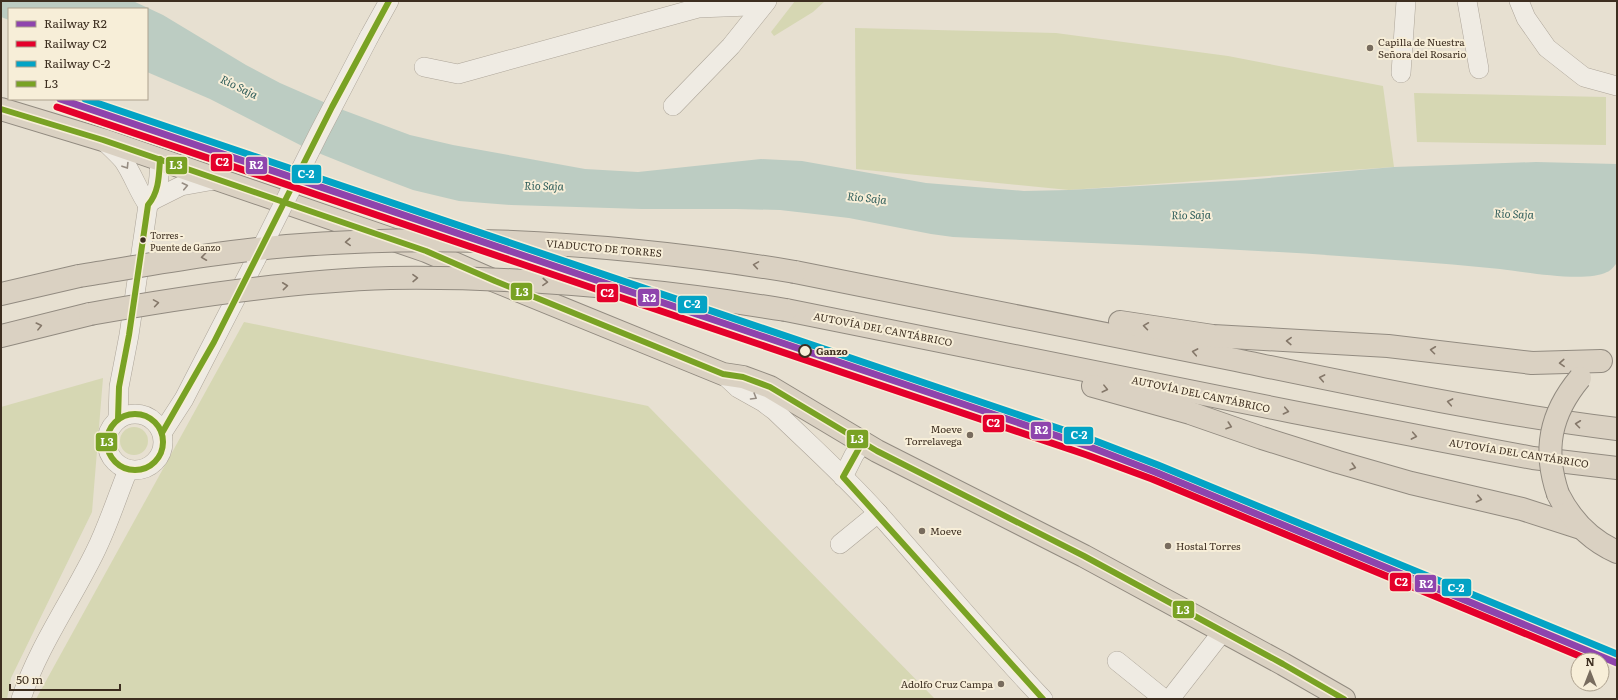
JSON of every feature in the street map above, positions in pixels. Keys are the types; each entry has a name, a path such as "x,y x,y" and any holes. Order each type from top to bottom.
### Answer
{"highway":[{"path":"1,109 103,140 220,179 426,251 502,284 723,374 743,377 770,387 862,443 939,484 1084,556 1223,631 1344,699"},
{"name":"VIADUCTO DE TORRES","path":"1,294 79,276 167,262 286,246 375,241 433,240 520,242 619,248 715,259 795,272"},
{"path":"795,272 911,286 1129,324 1213,336 1388,346 1532,363 1609,357"},
{"path":"795,272 1338,381 1504,412 1617,429"},
{"path":"1,336 90,314 179,299 255,289 354,280 444,278 545,282 609,286 712,298 790,311 933,348 1115,391 1190,413 1338,462 1411,483 1522,509 1581,528"},
{"name":"AUTOVÍA DEL CANTÁBRICO","path":"790,311 1285,411 1485,449 1533,458 1617,468"},
{"path":"1609,357 1580,378 1563,401 1553,426 1550,447 1551,467 1558,494 1564,506 1581,528 1603,546 1617,552"}],"street":[{"path":"162,432 184,399 256,259 318,133 389,1"},
{"path":"1401,73 1406,1"},
{"path":"1467,1 1479,69"},
{"path":"1519,1 1526,18 1548,48 1584,77 1617,86"},
{"path":"424,68 458,74 698,8 756,5"},
{"path":"673,106 731,46 756,5"},
{"path":"103,140 123,160 148,201"},
{"path":"118,419 119,387 129,335 150,178 160,159"},
{"path":"148,201 181,186 220,179"},
{"path":"723,374 738,388 763,402 775,411 843,477 878,513 980,631 1043,699"},
{"path":"126,415 143,415 154,422 162,432 162,450 158,458 153,464 141,470 128,470 119,466 112,460 108,452 106,443 107,434 111,426 118,419 126,415"},
{"path":"843,477 862,443"},
{"path":"21,699 32,670 63,610 96,552 128,470"},
{"path":"840,544 878,513"},
{"path":"1170,699 1223,631"},
{"path":"1117,661 1164,699"}],"green space":[{"path":"795,1 825,1 813,12 774,36 771,32"},
{"path":"855,28 1056,33 1228,56 1383,86 1394,167 1069,190 856,169"},
{"path":"1414,93 1606,97 1606,145 1417,142"},
{"path":"244,322 648,406 935,699 36,699"},
{"path":"103,378 92,512 11,678 7,699 1,699 1,407"},
{"path":"134,427 144,431 148,441 144,451 134,455 124,451 120,441 124,431"}],"water":[{"path":"1,1 133,1 148,8 8,8 8,20 1,17"},
{"name":"Río Saja","path":"148,8 163,15 246,65 280,83 335,107 410,135 453,145 585,169 638,172 761,159 802,161 926,183 1024,191 1069,190 1245,180 1394,167 1536,162 1617,164 1617,263 1611,270 1597,275 1571,277 1432,263 1295,253 953,237 849,218 780,210 642,209 511,205 459,201 413,190 306,148 210,99 148,72"}],"rail line":[{"name":"R2","path":"63,100 1090,447 1155,472 1617,663"},
{"name":"C-2","path":"88,100 1093,440 1158,465 1617,654"},
{"name":"C2","path":"57,107 1087,455 1152,479 1570,652"}],"transit line":[{"name":"L3","path":"162,433 214,342 332,107 389,1"},
{"name":"L3","path":"1,109 103,140 426,251 495,281 723,374 743,377 770,387 877,451 1084,556 1283,664 1344,699"},
{"name":"L3","path":"118,419 119,387 129,335 148,205 152,200 159,178 160,159"},
{"name":"L3","path":"129,414 141,414 151,418 159,426 163,436 163,442 163,448 159,458 151,466 141,470 129,470 119,466 111,458 107,448 107,436 111,426 119,418 129,414"},
{"name":"L3","path":"862,443 843,477 1043,699"}],"place":[{"name":"Capilla de Nuestra Señora del Rosario","path":"1370,48"},
{"name":"Torres - Puente de Ganzo","path":"143,240"},
{"name":"Ganzo","path":"805,351"},
{"name":"Moeve Torrelavega","path":"970,435"},
{"name":"Moeve","path":"922,531"},
{"name":"Hostal Torres","path":"1168,546"},
{"name":"Adolfo Cruz Campa","path":"1001,684"}]}
